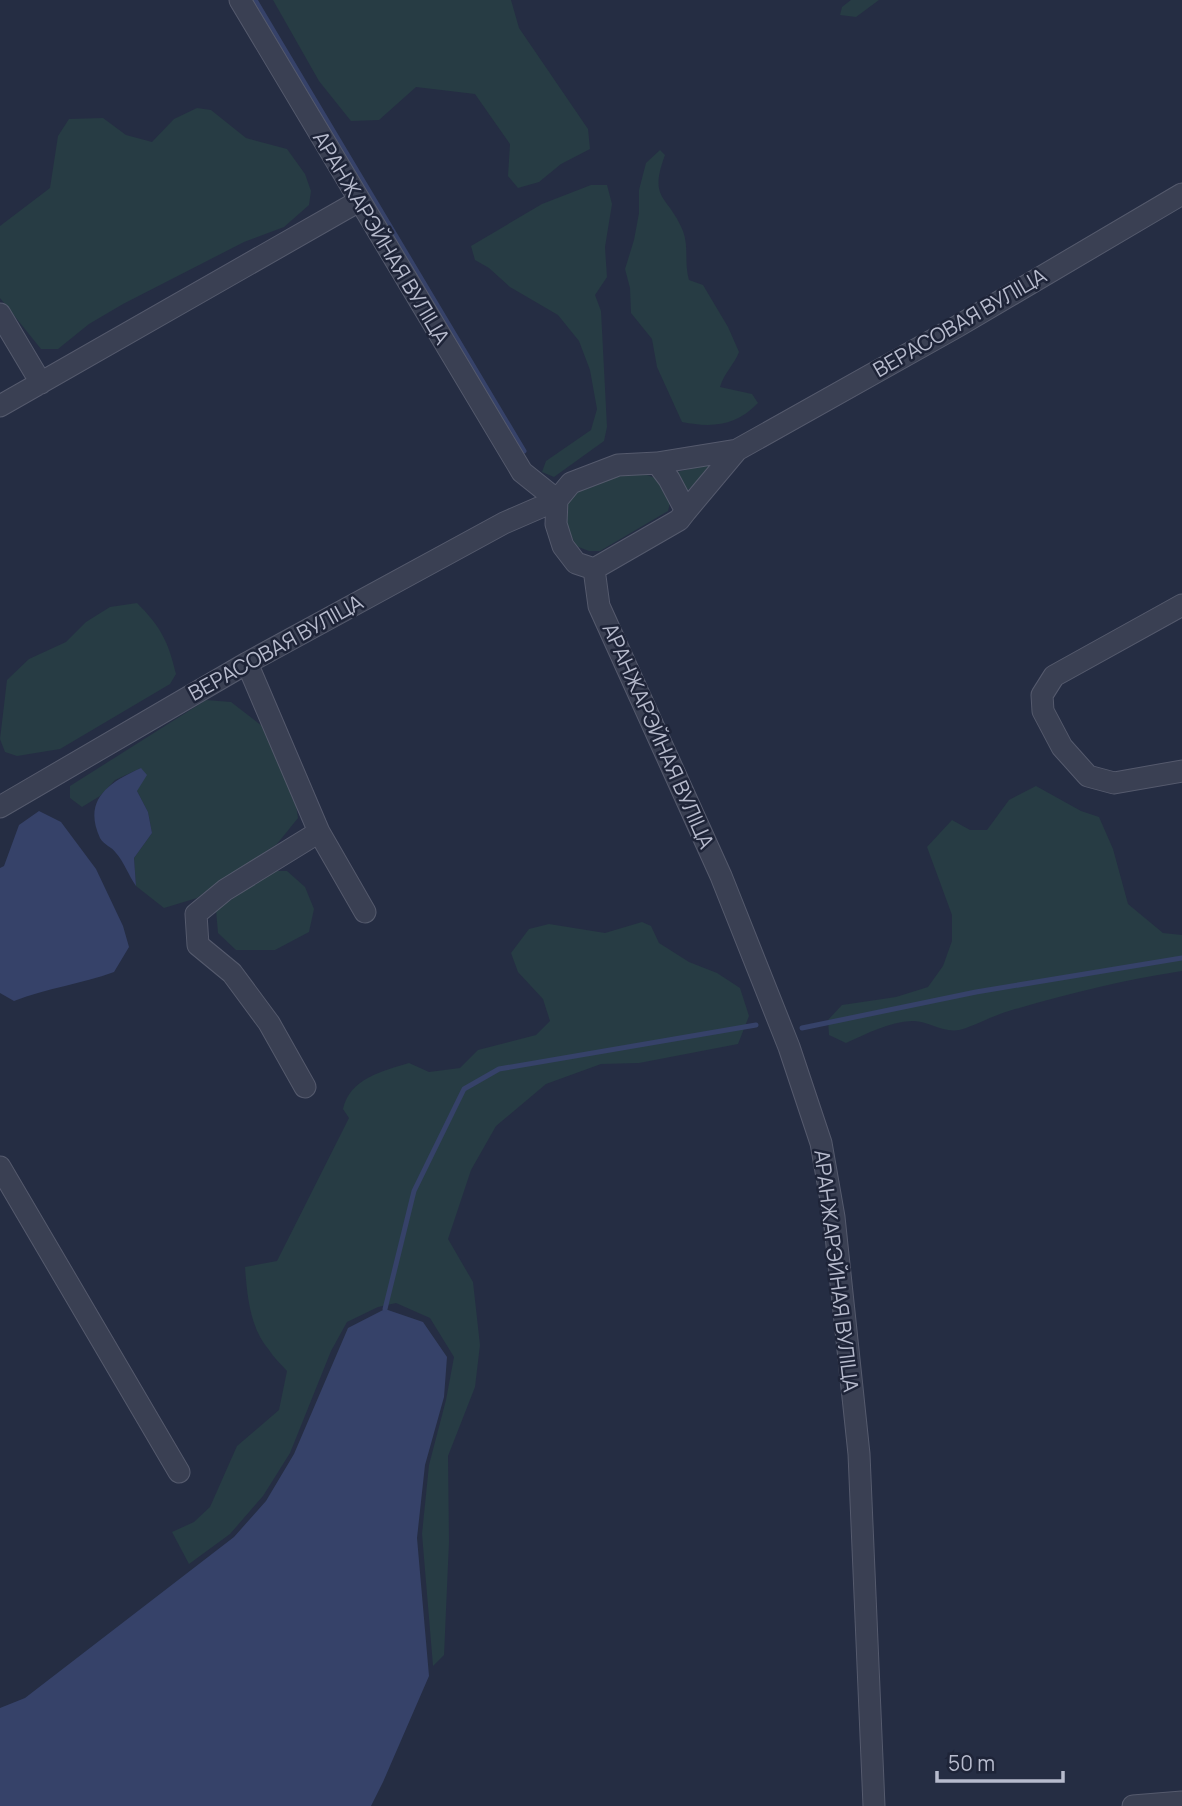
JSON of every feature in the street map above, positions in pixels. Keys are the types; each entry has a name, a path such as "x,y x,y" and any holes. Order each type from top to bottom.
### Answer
{"street":[{"name":"АРАНЖАРЭЙНАЯ ВУЛІЦА","path":"240,0 522,472 557,500"},
{"name":"ВЕРАСОВАЯ ВУЛІЦА","path":"0,807 247,663 504,523 557,500 571,483 618,465 657,463 737,450 958,326 1182,194"},
{"path":"0,406 359,201"},
{"path":"0,314 41,383"},
{"name":"ВЕРАСОВАЯ ВУЛІЦА","path":"594,569 679,520 737,450"},
{"path":"657,463 670,479 686,511"},
{"path":"557,500 556,524 564,546 576,563 594,569"},
{"name":"АРАНЖАРЭЙНАЯ ВУЛІЦА","path":"594,569 599,606 721,876 789,1046 821,1143 834,1217 859,1454 874,1806"},
{"path":"1182,605 1054,676 1042,695 1044,711 1062,747 1087,776 1114,783 1182,771"},
{"path":"247,663 319,832 365,912"},
{"path":"305,1087 270,1023 232,973 198,944 196,914 225,890 319,832"},
{"path":"0,1167 179,1472"},
{"path":"1133,1806 1182,1802"}],"shaded area":[{"path":"273,0 511,0 519,28 588,129 590,149 561,164 539,182 518,188 508,176 510,144 475,94 416,87 379,120 351,121 319,81"},
{"path":"851,0 879,0 856,17 840,15 842,7"},
{"path":"197,108 211,110 246,138 287,149 305,174 311,191 309,205 284,227 244,242 123,304 89,324 58,349 41,349 0,298 0,226 50,188 58,136 69,119 103,118 126,135 152,142 174,119"},
{"path":"660,150 665,155 660,170 659,190 683,231 689,280 703,285 728,327 739,352 720,387 752,394 758,403 732,421 713,425 682,422 657,367 652,339 631,313 630,288 625,269 639,213 639,190 646,163"},
{"path":"591,185 607,185 612,204 605,247 607,277 595,295 601,311 607,427 604,441 554,477 542,472 546,461 591,430 597,409 590,370 579,341 558,315 510,287 489,268 475,260 471,246 542,204"},
{"path":"716,462 687,491 677,472"},
{"path":"642,473 658,479 670,503 668,511 600,551 589,551 576,546 563,518 566,502 580,490 614,476"},
{"path":"137,603 158,627 170,652 176,674 170,684 60,749 17,756 5,752 0,739 7,680 29,659 66,642 86,622 110,607"},
{"path":"206,700 231,702 262,726 294,792 298,818 277,844 197,898 164,908 136,886 134,858 152,833 148,812 137,791 141,768 115,780 100,796 82,807 70,798 70,786"},
{"path":"1036,786 1081,811 1099,817 1113,849 1128,904 1163,933 1182,935 1182,971 1116,983 1052,999 1003,1013 959,1030 947,1030 912,1021 886,1026 846,1043 829,1035 828,1020 842,1005 896,997 928,987 943,966 952,941 952,915 927,847 952,820 970,830 987,830 1009,800"},
{"path":"273,871 287,871 305,887 314,909 309,932 275,950 236,950 218,933 216,910"},
{"path":"642,922 651,926 659,943 740,988 749,1016 738,1044 639,1063 601,1064 546,1084 496,1126 471,1170 448,1239 473,1282 480,1345 475,1387 448,1456 449,1542 444,1655 433,1666 422,1534 429,1465 454,1357 430,1318 396,1303 378,1307 347,1322 331,1351 290,1453 263,1496 230,1534 189,1564 172,1532 194,1522 210,1507 237,1446 279,1410 287,1371 258,1332 248,1300 245,1267 277,1261 349,1118 343,1109 347,1098 360,1083 389,1069 409,1063 429,1072 460,1068 478,1050 536,1035 550,1021 543,999 518,972 511,953 529,929 549,924 605,933"}],"water":[{"path":"141,768 147,775 137,791 148,812 152,833 134,858 136,886 119,857 100,838 94,813 97,802 110,786"},
{"path":"39,811 61,822 96,869 123,926 129,947 114,972 14,1001 0,993 0,868 4,866 19,825"},
{"path":"385,1309 423,1322 447,1357 444,1397 425,1465 417,1538 429,1676 371,1806 0,1806 0,1708 25,1698 234,1537 266,1501 294,1454 348,1328"}],"waterway":[{"path":"255,0 524,451"},
{"path":"802,1028 976,992 1182,958"},
{"path":"385,1309 414,1191 464,1089 499,1069 756,1025"}]}
